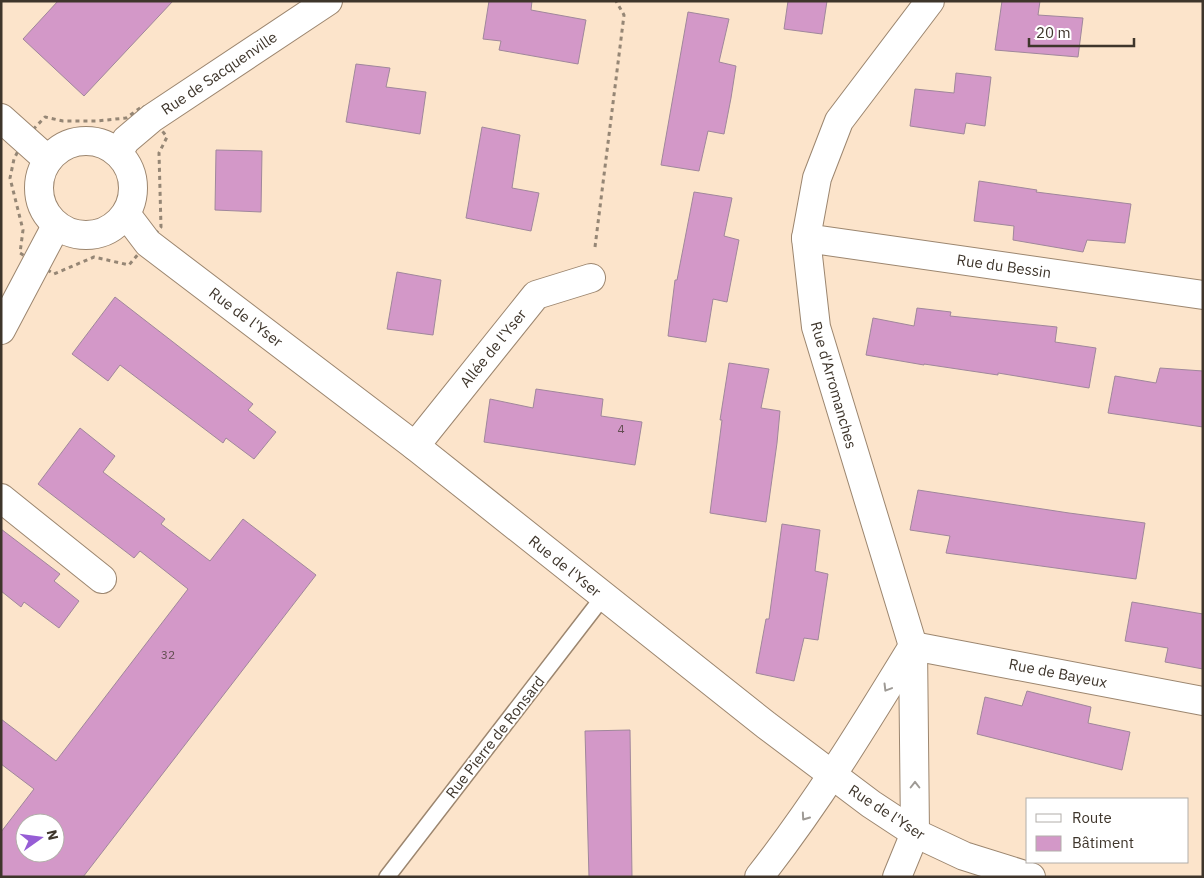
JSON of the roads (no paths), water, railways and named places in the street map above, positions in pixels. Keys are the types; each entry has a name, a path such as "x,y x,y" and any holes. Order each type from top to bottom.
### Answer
{"street":[{"name":"Rue de Sacquenville","path":"118,153 126,140 152,118 328,1"},
{"name":"Rue d'Arromanches","path":"915,833 912,646 816,327 806,238 817,178 839,121 930,1"},
{"path":"1,118 48,160"},
{"path":"78,141 93,141 108,146 118,153 129,168 133,184 132,200 126,214 115,226 101,234 85,236 70,234 56,226 45,214 39,199 38,184 42,168 51,156 63,146 78,141"},
{"name":"Rue de l'Yser","path":"126,214 148,243 415,446 832,777 915,833 964,856 1031,877"},
{"path":"5,314 56,226"},
{"name":"Rue du Bessin","path":"806,238 1203,295"},
{"name":"Allée de l'Yser","path":"415,446 536,295 591,278"},
{"path":"1,498 102,579"},
{"path":"759,877 832,777 912,646"},
{"name":"Rue de Bayeux","path":"912,646 1203,701"},
{"path":"897,877 915,833"}],"lane":[{"name":"Rue Pierre de Ronsard","path":"387,877 603,596"}]}
